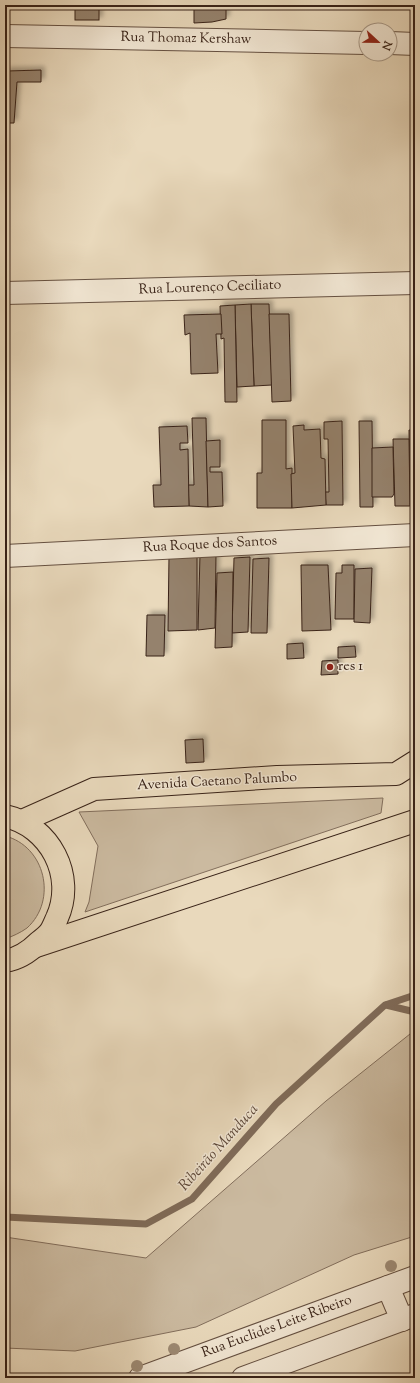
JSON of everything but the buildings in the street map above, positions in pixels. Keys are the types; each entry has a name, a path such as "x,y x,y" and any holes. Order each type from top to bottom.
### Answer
{"main road":[{"name":"Avenida Caetano Palumbo","path":"13,818 94,789 278,777 396,774 415,762"},
{"path":"5,961 11,960 32,950 50,931 61,908 63,882 57,857 43,836 13,818"},
{"path":"36,946 415,821"}],"street":[{"name":"Rua Thomaz Kershaw","path":"5,36 358,43"},
{"path":"398,43 415,44"},
{"name":"Rua Lourenço Ceciliato","path":"5,293 415,282"},
{"name":"Rua Roque dos Santos","path":"5,556 415,535"},
{"name":"Rua Euclides Leite Ribeiro","path":"140,1378 415,1277"},
{"path":"243,1378 408,1317 388,1287"}],"shaded area":[{"path":"383,798 381,813 85,912 89,902 98,846 79,812"},
{"path":"5,836 19,842 30,851 38,862 43,875 44,889 42,903 37,916 27,928 5,939"},
{"path":"415,1030 415,1236 354,1255 196,1327 75,1351 5,1348 5,1237 146,1258 326,1101"}],"waterway":[{"name":"Ribeirão Manduca","path":"5,1217 146,1224 192,1199 276,1104 385,1005 415,995"},
{"path":"386,1005 415,1012"}],"place":[{"name":"res 1","path":"330,667"}]}
